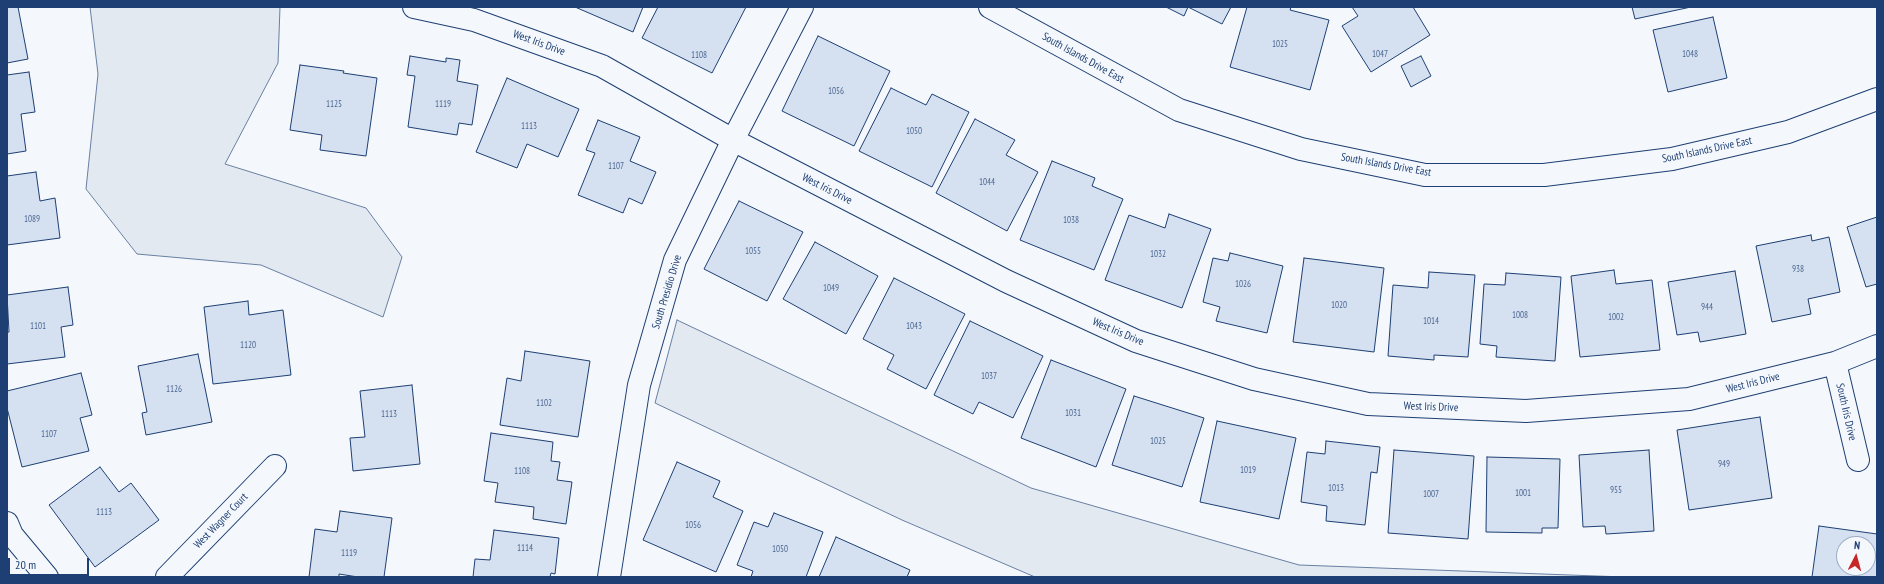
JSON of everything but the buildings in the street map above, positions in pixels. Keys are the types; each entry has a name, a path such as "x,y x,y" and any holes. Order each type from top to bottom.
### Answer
{"street":[{"name":"West Iris Drive","path":"414,7 474,20 602,66 733,140 1006,281 1136,341 1254,379 1368,404 1526,410 1689,399 1835,363 1877,346"},
{"name":"South Presidio Drive","path":"610,577 639,385 675,260 733,140 802,7"},
{"name":"South Islands Drive East","path":"990,7 1179,110 1301,149 1425,175 1544,175 1672,159 1788,132 1877,99"},
{"name":"South Iris Drive","path":"1835,363 1858,460"},
{"name":"West Wagner Court","path":"166,577 275,466"},
{"path":"7,523 12,535 46,577"}],"shaded area":[{"path":"90,7 280,7 278,63 225,164 366,208 402,257 383,317 261,265 137,254 86,189 98,74"},
{"path":"677,320 1031,488 1299,565 1624,577 1035,577 902,520 655,403"}]}
